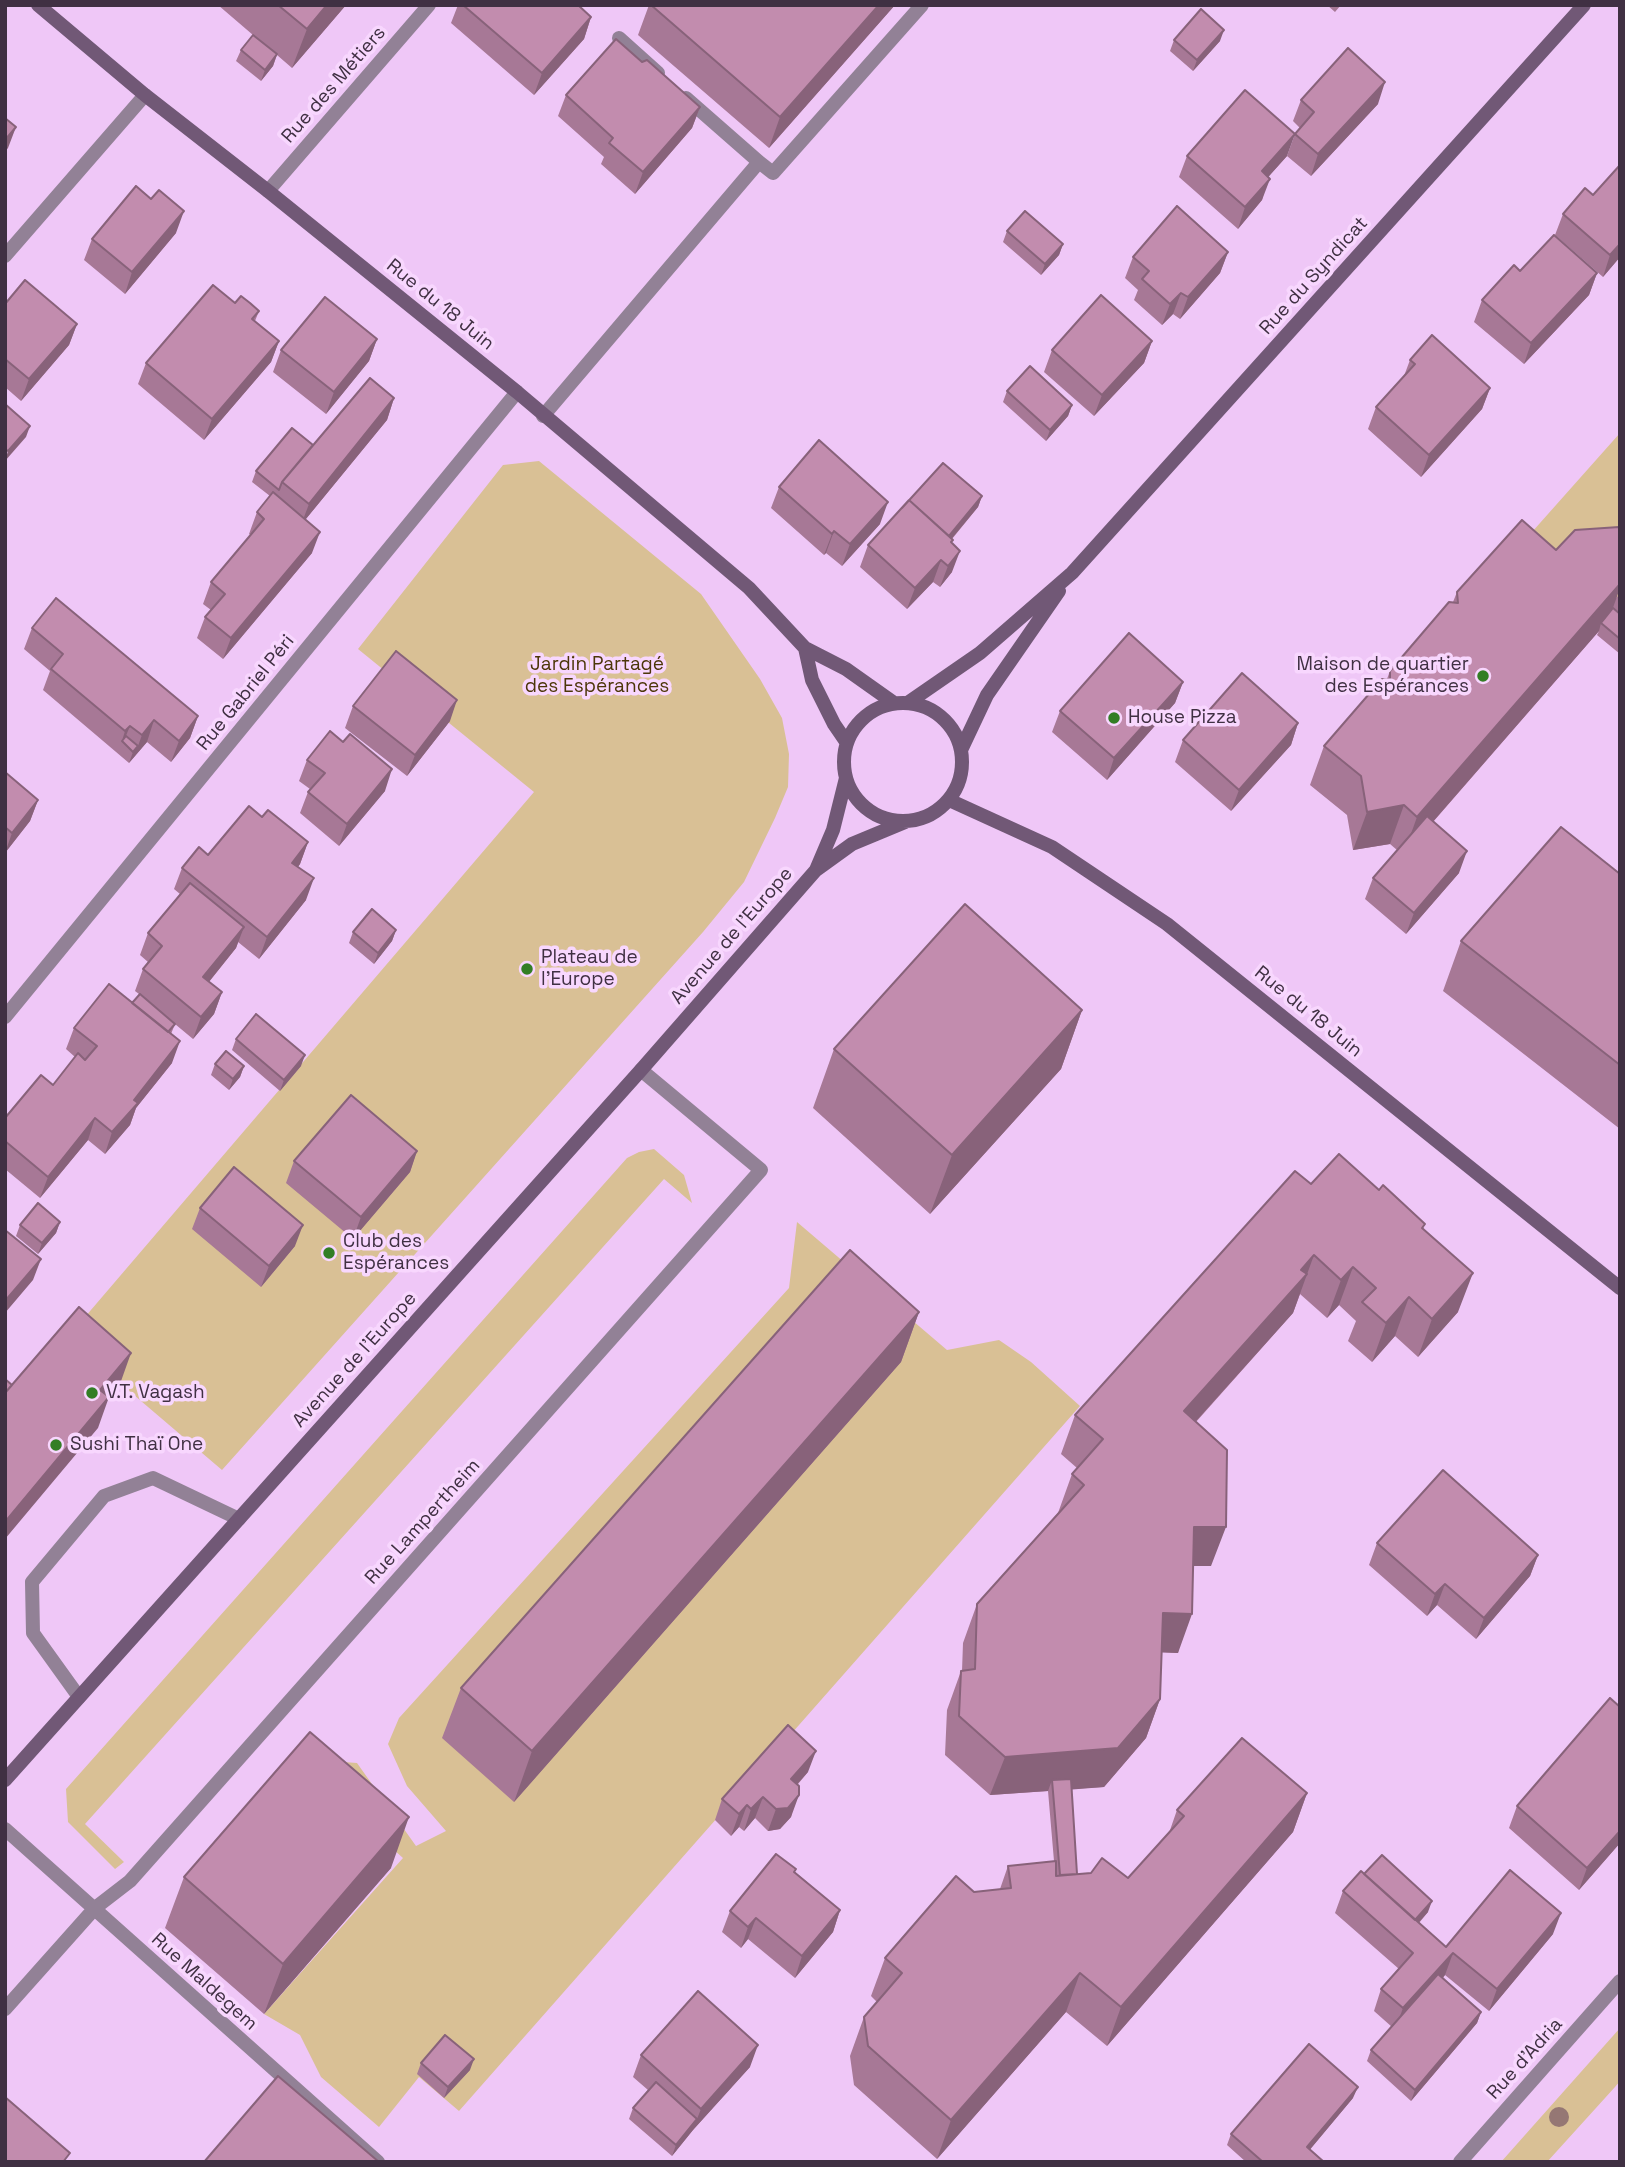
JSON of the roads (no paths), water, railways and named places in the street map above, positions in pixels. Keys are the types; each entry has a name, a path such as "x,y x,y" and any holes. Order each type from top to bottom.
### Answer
{"street":[{"name":"Rue du 18 Juin","path":"38,5 516,392 749,588 805,648 902,703"},
{"name":"Rue des Métiers","path":"268,191 429,5"},
{"path":"618,38 773,173 922,5"},
{"name":"Rue du Syndicat","path":"902,703 980,653 1072,573 1584,5"},
{"path":"5,256 145,94"},
{"path":"543,416 759,162"},
{"name":"Rue Gabriel Péri","path":"5,1017 516,392"},
{"name":"Rue du Syndicat","path":"962,748 987,695 1072,573"},
{"name":"Rue du 18 Juin","path":"805,648 812,680 834,724 847,743"},
{"path":"902,703 924,706 942,717 955,732 962,748 963,766 959,783 949,800 935,813 905,822 875,815 863,806 853,795 846,778 844,761 847,743 854,728 866,716 880,706 902,703"},
{"name":"Avenue de l'Europe","path":"816,870 833,830 846,778"},
{"name":"Rue du 18 Juin","path":"949,800 1052,847 1167,924 1620,1288"},
{"name":"Avenue de l'Europe","path":"5,1780 641,1070 816,870 852,844 905,822"},
{"name":"Rue Lampertheim","path":"5,2009 95,1908 130,1881 761,1170 641,1070"},
{"path":"79,1697 33,1633 33,1582 104,1496 153,1478 239,1519"},
{"name":"Rue Maldegem","path":"5,1829 378,2162"},
{"name":"Rue d'Adria","path":"1460,2162 1620,1981"}],"place":[{"name":"Maison de quartier des Espérances","path":"1483,676"},
{"name":"House Pizza","path":"1114,718"},
{"name":"Plateau de l'Europe","path":"527,969"},
{"name":"Club des Espérances","path":"329,1253"},
{"name":"V.T. Vagash","path":"92,1393"},
{"name":"Sushi Thaï One","path":"56,1445"}],"park label":[{"name":"Jardin Partagé des Espérances","path":"597,676"}]}
